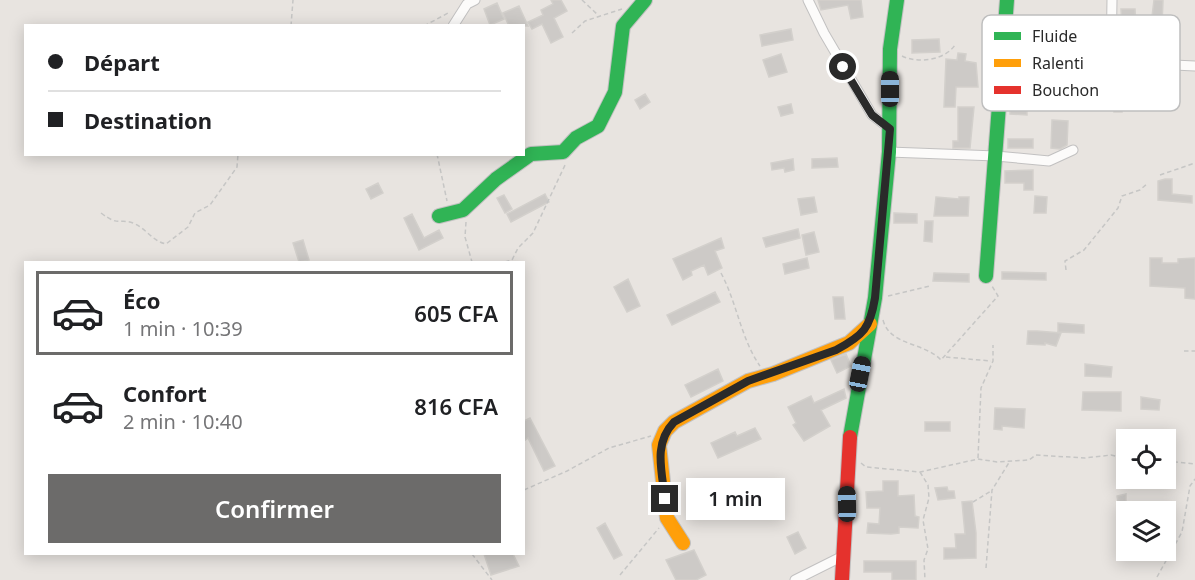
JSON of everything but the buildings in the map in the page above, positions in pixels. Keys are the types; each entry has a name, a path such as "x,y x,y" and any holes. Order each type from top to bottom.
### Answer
{"street":[{"path":"450,213 531,154 563,152 576,138 598,126 615,92 623,26 645,0"},
{"path":"808,0 824,33 872,115 890,129"},
{"path":"842,580 850,440 856,395 876,320 890,152 890,49 897,0"},
{"path":"1005,15 1006,0"},
{"path":"1112,0 1112,15"},
{"path":"454,24 471,2"},
{"path":"1180,65 1195,66"},
{"path":"986,276 1000,111"},
{"path":"890,152 996,156 1049,161 1073,150"},
{"path":"683,543 667,518 659,445 665,431 674,422 748,381 773,374 843,346 876,320"},
{"path":"795,580 845,555"}],"path":[{"path":"291,24 293,0"},
{"path":"582,0 598,16"},
{"path":"428,24 471,2"},
{"path":"572,33 585,21 626,7"},
{"path":"890,49 905,58 915,60 945,56 955,45"},
{"path":"101,213 112,221 132,222 158,242 166,244 188,227 195,213 210,205 237,167 238,156"},
{"path":"437,156 450,213 467,226 465,237 472,261"},
{"path":"508,261 512,260 518,248 533,234 567,161"},
{"path":"1160,175 1195,163"},
{"path":"1066,270 1065,261 1084,250 1118,208 1122,196 1140,190 1148,183"},
{"path":"722,273 734,297 755,360 761,368 773,374"},
{"path":"876,320 884,324 894,336 933,351 940,360 998,296 986,276"},
{"path":"884,297 930,286"},
{"path":"978,459 981,388 993,361 993,345"},
{"path":"1184,351 1195,351"},
{"path":"945,357 993,361"},
{"path":"525,490 567,471 609,448 640,441 665,431"},
{"path":"860,462 866,467 921,472 978,459 997,462 1029,460 1036,455 1085,458 1116,456"},
{"path":"986,568 992,490 1010,460"},
{"path":"1176,462 1195,464"},
{"path":"921,472 928,484 929,498 923,520 928,549 924,560 926,580"},
{"path":"1157,577 1182,532 1190,486 1195,479"},
{"path":"973,502 992,490"},
{"path":"620,575 644,549 667,518"},
{"path":"473,555 492,580"}],"traffic: fast":[{"path":"439,216 463,210 496,179 531,154 563,152 576,138 598,126 615,92 623,26 645,0"},
{"path":"850,437 875,298 889,152 890,49 897,0"},
{"path":"1006,15 1007,0"},
{"path":"986,276 999,111"}],"traffic: slow":[{"path":"683,543 667,518 659,445 665,431 674,422 748,381 773,374 849,343 870,324"}],"traffic: jam":[{"path":"842,580 850,437"}],"route":[{"path":"665,499 659,445 665,431 674,422 748,381 836,350 849,343 870,324 875,298 890,152 890,129 872,115 843,67"}]}
